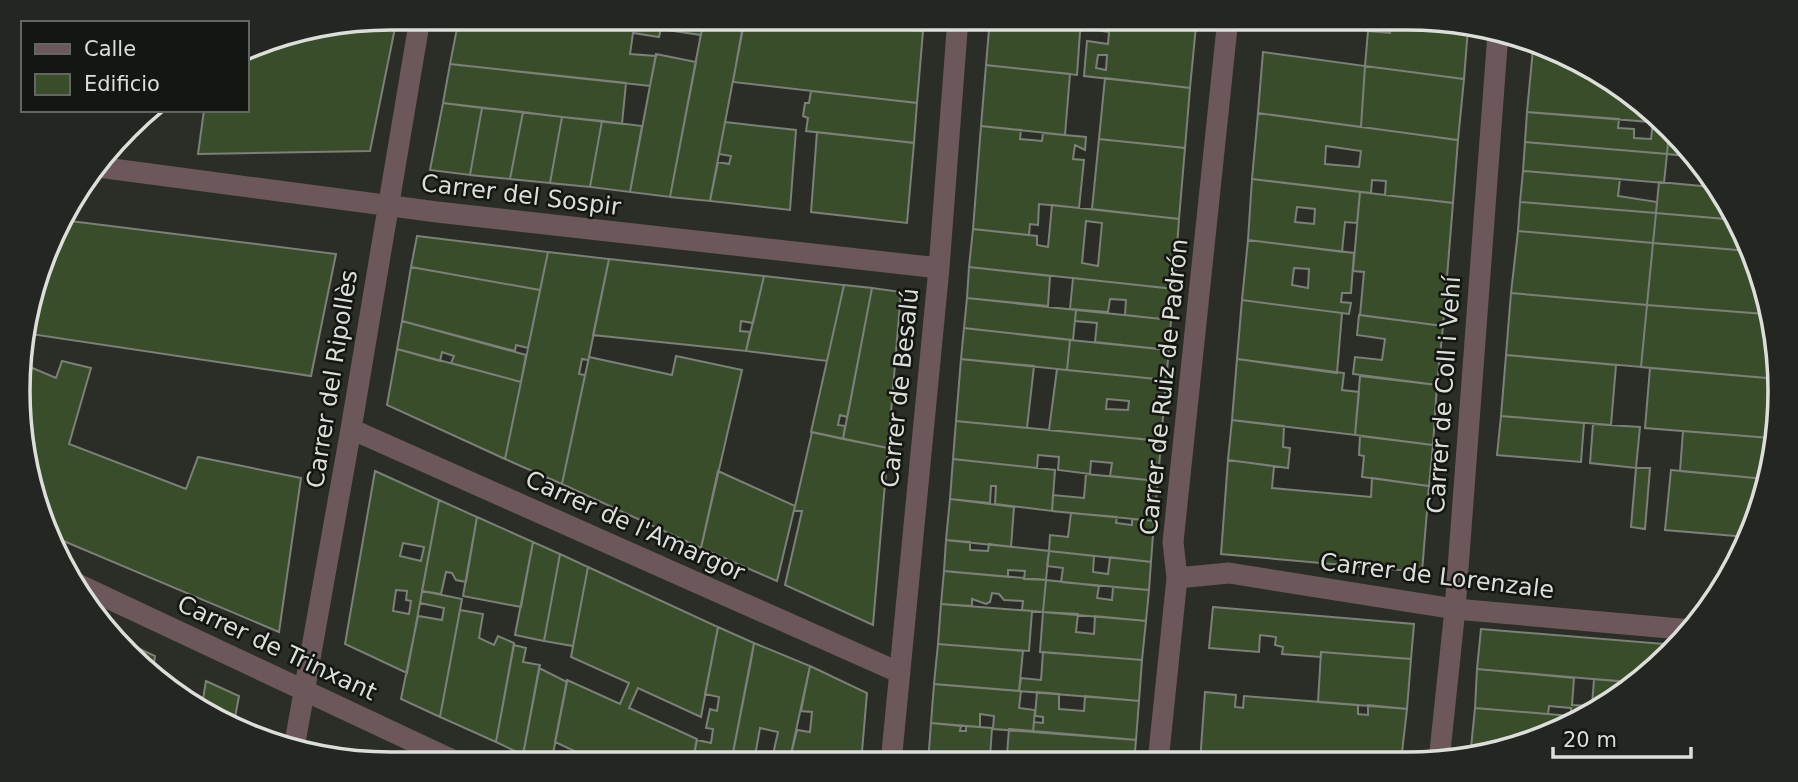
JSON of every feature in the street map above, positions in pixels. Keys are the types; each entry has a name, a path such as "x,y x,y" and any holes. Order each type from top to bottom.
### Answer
{"street":[{"name":"Carrer del Ripollès","path":"296,739 418,30"},
{"name":"Carrer de Besalú","path":"892,752 939,268 957,30"},
{"name":"Carrer de Ruiz de Padrón","path":"1159,752 1177,578 1173,542 1227,30"},
{"name":"Carrer de Coll i Vehí","path":"1440,750 1455,609 1497,41"},
{"name":"Carrer del Sospir","path":"106,168 387,205 939,268"},
{"name":"Carrer de l'Amargor","path":"351,429 898,672"},
{"name":"Carrer de Lorenzale","path":"1177,578 1229,573 1455,609 1679,629"},
{"name":"Carrer de Trinxant","path":"89,590 435,752"}],"building":[{"path":"395,30 370,151 198,154 204,112 248,112 248,59 321,37"},
{"path":"457,30 660,30 659,37 633,33 630,54 656,56 650,86 450,64"},
{"path":"667,30 702,30 701,35"},
{"path":"702,30 743,30 710,201 670,197"},
{"path":"742,30 923,31 917,103 733,82"},
{"path":"989,30 1080,30 1077,75 986,65"},
{"path":"1095,30 1196,30 1190,88 1084,76 1087,41 1108,44 1109,32","holes":["1098,55 1107,55 1106,70 1096,68"]},
{"path":"1390,30 1407,30 1467,35 1464,79 1365,66 1368,31 1390,33"},
{"path":"1263,52 1365,66 1361,127 1258,113"},
{"path":"1533,53 1588,78 1648,122 1527,112"},
{"path":"656,54 696,62 670,197 630,192"},
{"path":"450,64 626,83 622,124 443,103"},
{"path":"986,65 1070,74 1065,135 981,126"},
{"path":"1365,66 1464,79 1458,140 1361,127"},
{"path":"1105,78 1190,88 1185,148 1099,139"},
{"path":"811,91 917,103 914,143 806,131 808,118 803,116"},
{"path":"443,103 482,108 470,175 430,170"},
{"path":"482,108 523,112 510,179 470,175"},
{"path":"523,112 562,117 550,183 510,179"},
{"path":"1527,112 1619,119 1618,128 1634,129 1634,138 1651,139 1652,126 1668,142 1667,154 1525,142"},
{"path":"1258,113 1458,140 1453,203 1385,195 1386,181 1372,180 1371,193 1252,179","holes":["1326,146 1361,151 1359,167 1325,164"]},
{"path":"562,117 602,121 590,187 550,183"},
{"path":"602,121 642,126 630,192 590,187"},
{"path":"725,122 796,130 790,210 710,201 718,162 729,164 731,156 719,154"},
{"path":"981,126 1021,130 1020,139 1042,141 1043,133 1086,137 1085,150 1075,145 1073,159 1084,160 1079,208 1039,204 1038,225 1030,224 1029,235 973,229"},
{"path":"817,132 914,143 907,223 811,212"},
{"path":"1099,139 1185,148 1179,219 1092,209"},
{"path":"1525,142 1667,154 1664,183 1523,171"},
{"path":"1668,142 1681,155 1667,154"},
{"path":"1523,171 1620,179 1618,196 1657,202 1656,213 1520,202"},
{"path":"1252,179 1360,192 1357,223 1345,222 1342,252 1248,240","holes":["1297,207 1315,209 1314,224 1295,222"]},
{"path":"1659,182 1704,186 1725,219 1656,213"},
{"path":"1360,192 1453,203 1443,326 1360,315 1364,272 1353,271"},
{"path":"1520,202 1656,213 1653,243 1518,231"},
{"path":"1052,205 1179,219 1174,289 969,267 973,229 1037,236 1037,245 1048,247","holes":["1086,221 1102,223 1098,266 1082,263"]},
{"path":"1656,213 1725,219 1740,250 1653,243"},
{"path":"72,221 336,254 311,376 35,335 49,275"},
{"path":"1518,231 1653,243 1647,305 1511,293"},
{"path":"417,236 548,252 540,290 411,267"},
{"path":"1248,240 1354,253 1351,293 1342,293 1341,302 1351,303 1349,314 1242,300","holes":["1294,268 1309,269 1308,288 1292,285"]},
{"path":"1653,243 1740,250 1759,314 1647,305"},
{"path":"548,252 609,259 589,357 588,360 582,359 579,374 585,375 562,484 505,459"},
{"path":"609,259 764,276 753,323 741,321 740,331 750,332 746,351 593,335"},
{"path":"411,267 540,290 528,348 516,345 515,351 402,321"},
{"path":"969,267 1050,276 1048,306 967,298"},
{"path":"764,276 844,285 827,361 746,351"},
{"path":"1073,278 1174,289 1171,320 1125,315 1126,300 1110,299 1108,312 1070,309"},
{"path":"844,285 872,288 848,414 847,417 840,415 838,425 845,426 843,439 811,432"},
{"path":"872,288 901,292 888,448 843,439"},
{"path":"1511,293 1647,305 1641,367 1506,355"},
{"path":"967,298 1076,310 1073,340 964,328"},
{"path":"1242,300 1342,313 1337,373 1237,359"},
{"path":"1647,305 1759,314 1767,378 1641,367"},
{"path":"1076,310 1171,320 1169,350 1095,342 1097,323 1075,321"},
{"path":"1359,315 1443,326 1437,385 1353,374 1355,357 1382,360 1385,339 1357,335"},
{"path":"402,321 526,355 521,382 451,363 454,356 442,352 440,361 397,349"},
{"path":"964,328 1070,340 1067,370 961,359"},
{"path":"1070,340 1169,350 1166,380 1067,370"},
{"path":"397,349 521,382 505,459 387,405"},
{"path":"1506,355 1616,365 1611,425 1501,416"},
{"path":"676,356 742,370 701,548 562,484 589,357 672,375"},
{"path":"961,359 1034,366 1027,428 956,421"},
{"path":"1237,359 1344,373 1342,390 1359,392 1355,435 1232,420"},
{"path":"62,361 91,368 69,444 186,489 198,457 301,478 279,632 62,540 49,507 37,461 31,415 31,367 56,378"},
{"path":"1650,368 1767,378 1765,438 1645,428"},
{"path":"1057,369 1166,380 1161,441 1049,430","holes":["1107,399 1129,401 1128,410 1106,409"]},
{"path":"1360,376 1437,385 1433,445 1355,435"},
{"path":"1501,416 1584,423 1581,462 1497,455"},
{"path":"1232,420 1284,426 1283,447 1290,448 1288,468 1228,460"},
{"path":"956,421 1161,441 1158,481 1110,476 1112,463 1091,461 1090,474 1058,470 1059,457 1038,455 1037,468 953,459"},
{"path":"1593,424 1640,427 1636,468 1590,463"},
{"path":"1683,431 1765,438 1757,478 1680,471"},
{"path":"812,432 888,448 873,625 785,585 802,511 794,511"},
{"path":"1360,436 1433,445 1429,486 1362,477 1364,456 1359,455"},
{"path":"953,459 1055,470 1052,511 995,504 996,486 991,486 990,503 950,499"},
{"path":"1228,460 1274,466 1272,488 1371,497 1372,478 1429,486 1422,572 1221,554"},
{"path":"1636,468 1650,468 1645,529 1631,527"},
{"path":"1671,470 1757,478 1738,536 1665,530"},
{"path":"375,471 439,500 407,673 345,644","holes":["403,543 424,547 421,561 400,556","396,590 407,591 406,600 411,601 409,614 393,611"]},
{"path":"718,471 795,506 777,581 701,548"},
{"path":"1086,474 1158,481 1154,521 1052,511 1053,495 1084,498"},
{"path":"950,499 1014,507 1011,547 946,540"},
{"path":"439,500 477,517 466,582 456,580 452,573 446,572 441,594 422,591"},
{"path":"1071,513 1117,517 1116,523 1132,525 1132,519 1154,521 1151,562 1049,551 1050,535 1068,537"},
{"path":"477,517 533,542 521,607 463,596"},
{"path":"946,540 970,542 970,550 988,551 989,544 1049,551 1046,580 1024,579 1025,571 1008,570 1008,577 944,571"},
{"path":"533,542 560,554 544,641 515,635"},
{"path":"1049,551 1094,556 1093,572 1108,574 1110,557 1151,562 1149,590 1061,582 1063,568 1047,566"},
{"path":"560,554 588,567 573,646 544,641"},
{"path":"588,567 718,627 701,717 638,688 629,708 697,739 694,752 576,752 555,742 567,680 620,704 629,683 571,657"},
{"path":"944,571 1046,580 1043,612 1022,610 1023,601 1004,600 999,594 992,593 990,602 986,604 972,599 972,606 941,604"},
{"path":"1046,580 1099,586 1097,598 1112,600 1113,587 1149,590 1146,621 1043,612"},
{"path":"422,591 462,599 440,717 401,699 418,616 442,620 444,608 420,603"},
{"path":"941,604 1032,611 1029,651 938,644"},
{"path":"1213,607 1414,624 1411,659 1321,652 1321,657 1282,654 1283,647 1275,645 1276,637 1260,635 1259,652 1209,648"},
{"path":"460,610 483,614 479,638 494,645 498,636 514,643 496,742 440,717"},
{"path":"1043,612 1078,614 1076,632 1094,634 1095,616 1146,621 1142,660 1040,652"},
{"path":"718,627 754,643 733,752 694,752 697,740 711,743 713,729 706,728 710,709 717,711 719,697 705,694"},
{"path":"1481,629 1664,644 1622,682 1477,669"},
{"path":"754,643 810,666 791,752 774,752 778,732 760,728 756,752 733,752"},
{"path":"938,644 1023,651 1019,691 934,684"},
{"path":"514,645 526,648 523,662 540,665 524,752 517,752 496,742"},
{"path":"138,648 155,656 154,664"},
{"path":"1043,652 1142,660 1139,701 1019,691 1021,678 1041,680"},
{"path":"1321,652 1411,659 1407,709 1318,702"},
{"path":"810,666 867,693 862,752 792,752 797,730 810,732 812,712 801,711"},
{"path":"539,668 567,682 553,752 524,752"},
{"path":"1477,669 1574,678 1572,705 1585,706 1571,713 1571,708 1549,706 1548,714 1475,708"},
{"path":"1594,679 1618,681 1618,684 1592,701"},
{"path":"206,681 239,696 235,717 210,704 203,699"},
{"path":"934,684 1021,691 1019,708 1035,710 1033,732 993,729 994,716 980,714 980,727 931,723"},
{"path":"1037,692 1059,694 1059,709 1084,711 1085,696 1139,701 1136,740 1033,732 1034,722 1043,723 1043,717 1035,716"},
{"path":"1205,692 1236,695 1235,707 1243,708 1244,696 1358,705 1358,714 1368,715 1368,705 1407,709 1402,752 1201,752"},
{"path":"1475,708 1566,716 1523,733 1471,746"},
{"path":"931,723 961,726 960,731 966,731 966,726 992,728 990,752 929,752"},
{"path":"1009,729 1136,740 1135,752 1007,752"}]}
